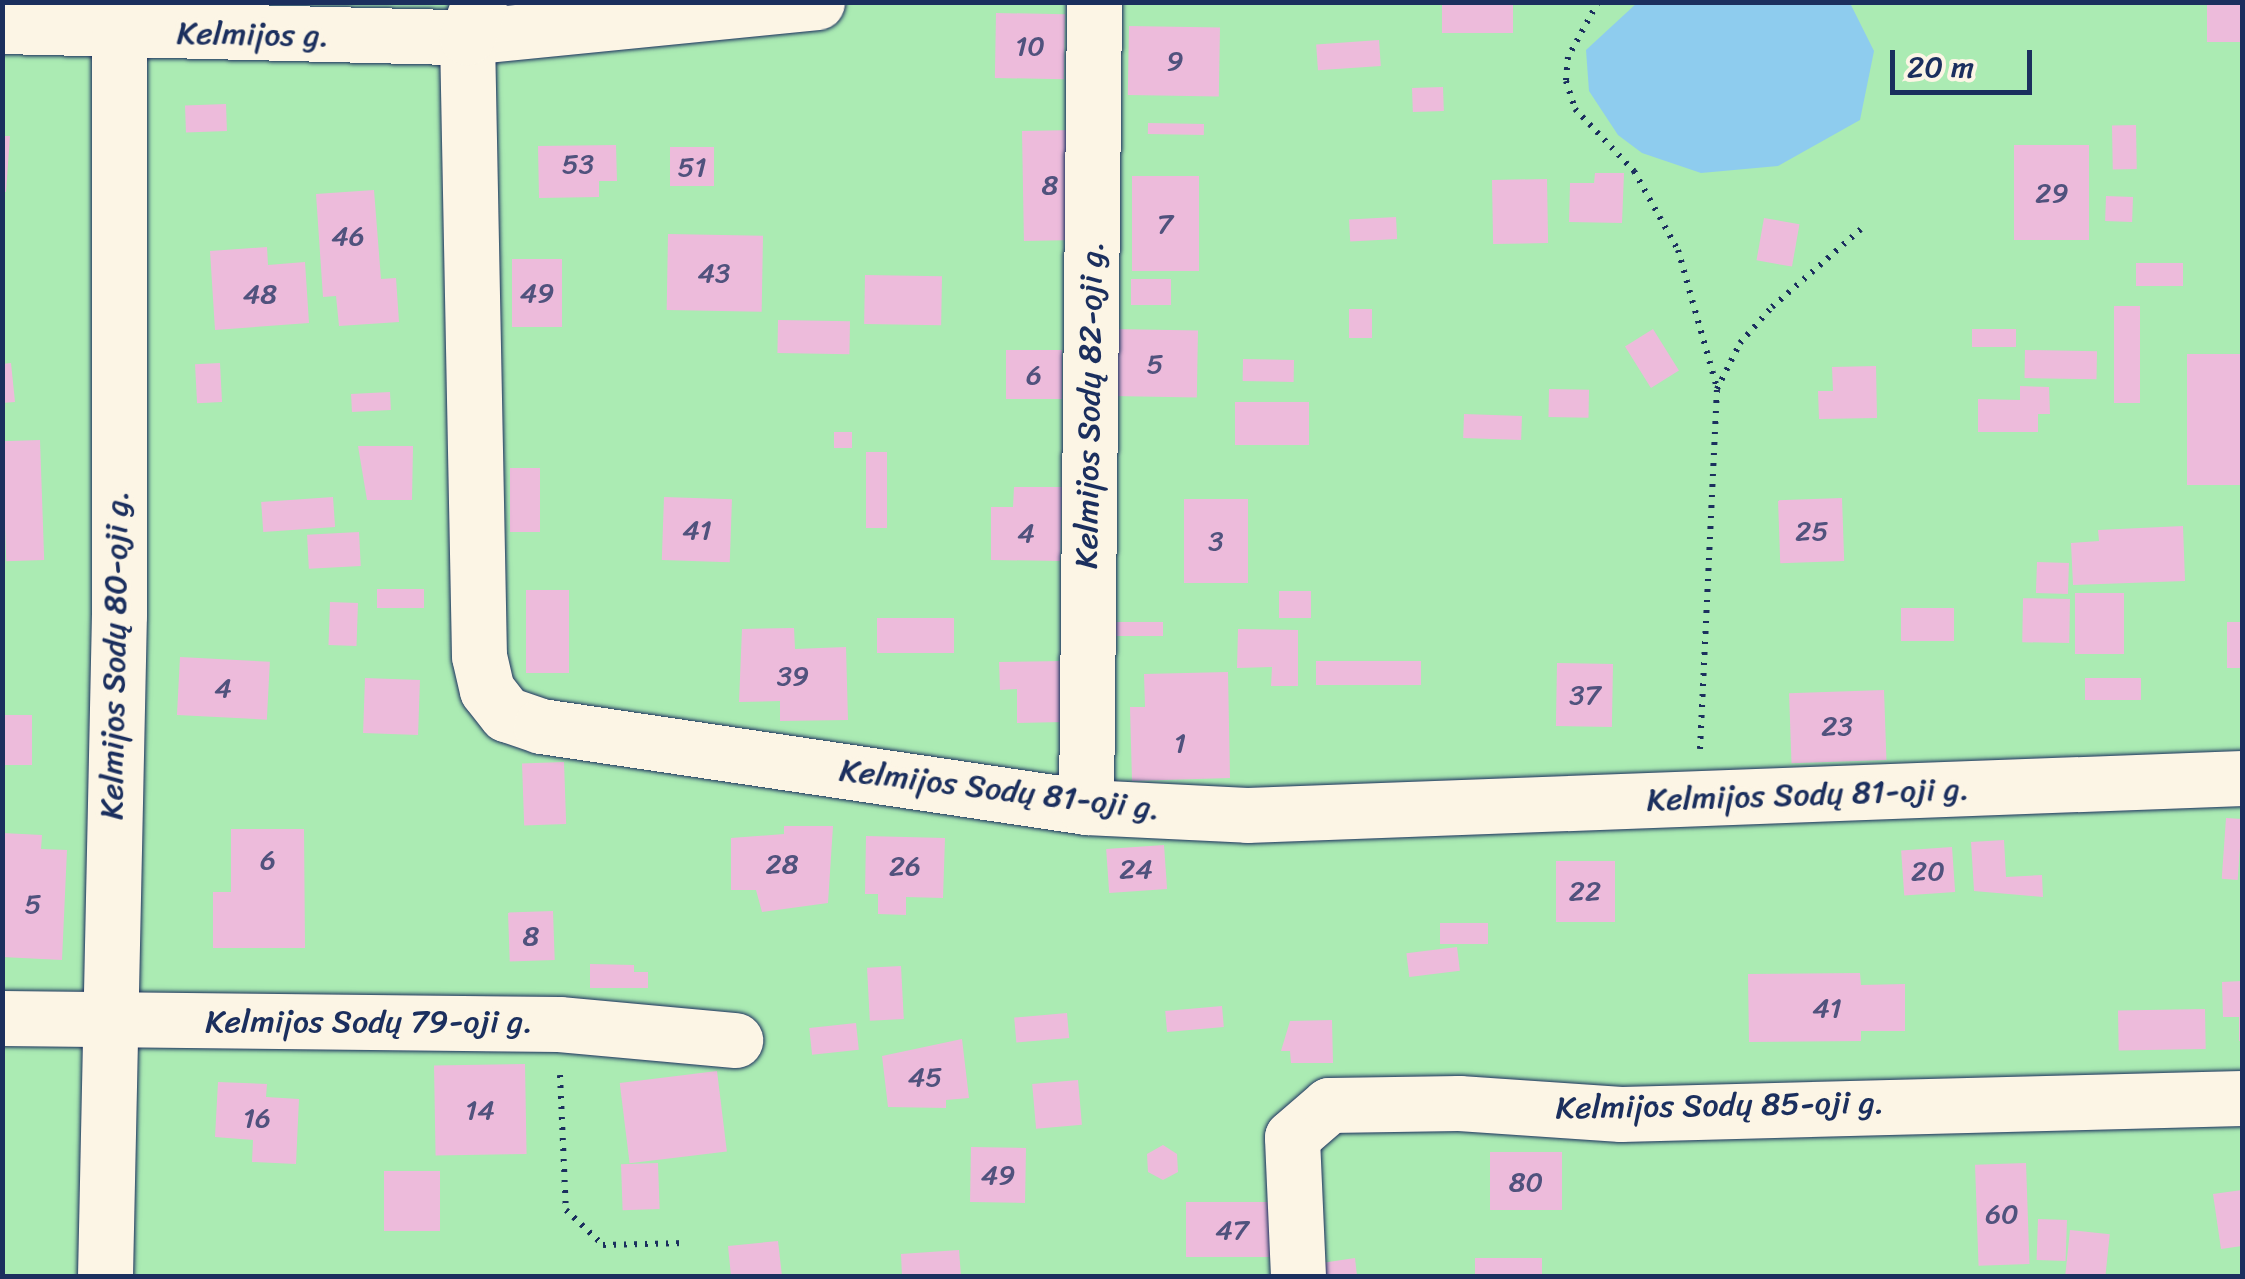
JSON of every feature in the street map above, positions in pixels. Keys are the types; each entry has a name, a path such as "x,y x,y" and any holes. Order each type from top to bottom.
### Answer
{"street":[{"name":"Kelmijos g.","path":"2,26 118,33 817,2"},
{"name":"Kelmijos Sodų 82-oji g.","path":"1086,807 1094,2"},
{"name":"Kelmijos Sodų 81-oji g.","path":"473,20 480,656 487,690 506,714 541,726 1086,807 1247,815 2242,778"},
{"name":"Kelmijos Sodų 80-oji g.","path":"106,1276 105,1020 119,615 118,33"},
{"name":"Kelmijos Sodų 79-oji g.","path":"2,1018 559,1024 735,1040"},
{"name":"Kelmijos Sodų 85-oji g.","path":"1298,1276 1292,1137 1329,1105 1459,1102 1621,1114 2242,1098"}],"path":[{"path":"1598,2 1568,57 1566,81 1575,109 1634,170 1678,250 1717,389 1698,800"},
{"path":"1717,389 1740,342 1772,307 1861,228"},
{"path":"559,1024 566,1210 603,1245 686,1243"}],"green space":[{"path":"3,3 2242,3 2242,1276 3,1276"}],"water":[{"path":"1638,2 1850,3 1874,51 1860,120 1778,166 1701,173 1642,153 1618,135 1589,91 1586,50"}],"building":[{"path":"1442,2 1513,2 1513,33 1442,33"},
{"path":"2207,2 2242,2 2242,42 2207,42"},
{"path":"996,13 1065,14 1064,79 995,78"},
{"path":"1129,26 1220,28 1219,97 1128,95"},
{"path":"1379,40 1381,66 1318,70 1316,44"},
{"path":"1443,87 1444,111 1413,112 1412,88"},
{"path":"226,104 227,131 186,132 185,105"},
{"path":"1148,123 1204,124 1204,135 1148,134"},
{"path":"2112,125 2136,125 2137,169 2113,169"},
{"path":"1075,130 1077,240 1024,241 1022,131"},
{"path":"2,136 10,136 6,192 2,191"},
{"path":"616,145 617,181 599,181 599,197 539,198 538,146"},
{"path":"2014,145 2089,145 2089,240 2014,240"},
{"path":"670,147 714,147 714,186 670,186"},
{"path":"1595,173 1624,173 1622,223 1569,222 1570,183 1594,183"},
{"path":"1132,176 1199,176 1199,271 1132,271"},
{"path":"1547,179 1548,243 1493,244 1492,180"},
{"path":"374,190 381,279 396,278 399,322 339,326 336,296 323,297 316,194"},
{"path":"2106,196 2133,197 2132,222 2105,221"},
{"path":"1396,217 1397,239 1350,241 1349,219"},
{"path":"1764,218 1799,224 1792,267 1757,260"},
{"path":"668,234 763,236 762,312 667,310"},
{"path":"267,247 268,265 305,262 309,323 215,330 210,251"},
{"path":"512,259 562,259 562,327 512,327"},
{"path":"2136,263 2183,263 2183,286 2136,286"},
{"path":"865,275 942,276 941,325 864,324"},
{"path":"1131,279 1171,279 1171,305 1131,305"},
{"path":"2114,306 2140,306 2140,403 2114,403"},
{"path":"1349,309 1372,309 1372,338 1349,338"},
{"path":"778,320 850,321 849,354 777,353"},
{"path":"1113,329 1198,330 1197,397 1112,396"},
{"path":"1653,329 1679,371 1651,388 1625,346"},
{"path":"1972,329 2016,329 2016,347 1972,347"},
{"path":"1006,350 1062,350 1062,399 1006,399"},
{"path":"2025,350 2097,351 2097,379 2025,378"},
{"path":"2187,354 2242,354 2242,485 2187,485"},
{"path":"1243,359 1294,360 1294,382 1243,381"},
{"path":"11,363 15,402 2,403 2,364"},
{"path":"220,363 222,402 197,403 195,364"},
{"path":"1876,366 1877,418 1819,419 1818,391 1833,391 1832,367"},
{"path":"2020,386 2049,387 2050,414 2038,414 2038,432 1978,432 1978,399 2020,400"},
{"path":"1549,389 1589,390 1589,418 1549,417"},
{"path":"390,392 391,410 352,412 351,394"},
{"path":"1235,402 1309,402 1309,445 1235,445"},
{"path":"1464,414 1522,416 1521,440 1463,438"},
{"path":"834,432 852,432 852,448 834,448"},
{"path":"40,440 44,560 6,561 2,441"},
{"path":"358,446 413,446 412,500 367,500"},
{"path":"866,452 887,452 887,528 866,528"},
{"path":"510,468 540,468 540,532 510,532"},
{"path":"1014,487 1062,487 1060,561 991,560 991,507 1013,507"},
{"path":"333,497 335,527 263,532 261,502"},
{"path":"664,497 732,499 730,562 662,560"},
{"path":"1842,498 1844,561 1780,563 1778,500"},
{"path":"1184,499 1248,499 1248,583 1184,583"},
{"path":"2183,526 2185,581 2073,585 2071,543 2099,541 2098,530"},
{"path":"359,532 361,566 309,569 307,535"},
{"path":"2037,562 2069,563 2068,594 2036,593"},
{"path":"377,589 424,589 424,608 377,608"},
{"path":"526,590 569,590 569,673 526,673"},
{"path":"1279,591 1311,591 1311,618 1279,618"},
{"path":"2075,593 2124,593 2124,654 2075,654"},
{"path":"2023,598 2070,599 2069,643 2022,642"},
{"path":"330,602 358,603 356,646 328,645"},
{"path":"1901,608 1954,608 1954,641 1901,641"},
{"path":"877,618 954,618 954,653 877,653"},
{"path":"1105,622 1163,622 1163,636 1105,636"},
{"path":"2227,622 2242,622 2242,668 2227,668"},
{"path":"794,628 795,649 846,647 848,720 780,721 780,701 739,702 742,629"},
{"path":"1238,629 1298,630 1298,686 1271,686 1272,667 1237,668"},
{"path":"180,657 270,662 267,720 177,715"},
{"path":"1063,661 1064,722 1017,723 1017,689 1000,690 999,662"},
{"path":"1316,661 1421,661 1421,685 1316,685"},
{"path":"1557,663 1613,664 1612,727 1556,726"},
{"path":"1228,672 1230,778 1132,781 1130,707 1145,707 1144,674"},
{"path":"365,678 420,680 418,735 363,733"},
{"path":"2085,678 2141,678 2141,700 2085,700"},
{"path":"1884,690 1886,760 1792,763 1789,693"},
{"path":"2,715 32,715 32,765 2,765"},
{"path":"564,762 566,824 524,825 522,763"},
{"path":"2226,818 2242,819 2238,880 2222,879"},
{"path":"784,826 833,826 828,903 762,912 756,890 731,890 731,838 784,834"},
{"path":"231,829 304,829 305,948 213,948 213,892 231,892"},
{"path":"2,833 42,835 41,849 67,850 62,960 2,957"},
{"path":"866,836 945,838 943,898 906,897 906,915 878,914 878,894 865,894"},
{"path":"2004,840 2006,877 2042,875 2043,897 1974,891 1971,842"},
{"path":"1164,845 1167,889 1109,893 1106,849"},
{"path":"1952,847 1955,892 1904,895 1901,851"},
{"path":"1556,861 1615,861 1615,922 1556,922"},
{"path":"553,911 555,960 510,962 508,913"},
{"path":"1440,923 1488,923 1488,944 1440,944"},
{"path":"1457,947 1460,971 1409,977 1406,953"},
{"path":"590,964 634,965 634,972 648,972 648,988 590,988"},
{"path":"901,966 904,1019 870,1021 867,968"},
{"path":"1860,973 1861,985 1905,984 1905,1031 1861,1031 1861,1041 1749,1042 1748,974"},
{"path":"2242,981 2239,1041 2239,1017 2223,1017 2222,982"},
{"path":"1222,1006 1224,1027 1167,1032 1165,1011"},
{"path":"2205,1009 2206,1049 2119,1051 2118,1011"},
{"path":"1067,1013 1069,1038 1016,1043 1014,1018"},
{"path":"1332,1020 1333,1063 1291,1063 1290,1051 1281,1051 1290,1021"},
{"path":"856,1023 859,1050 812,1055 809,1028"},
{"path":"962,1039 969,1098 946,1100 946,1108 888,1107 882,1056"},
{"path":"525,1064 527,1154 436,1156 434,1066"},
{"path":"717,1071 727,1151 630,1163 620,1083"},
{"path":"1078,1080 1082,1125 1036,1129 1032,1084"},
{"path":"218,1082 267,1084 266,1097 299,1099 296,1164 252,1162 253,1140 215,1137"},
{"path":"1163,1145 1177,1154 1178,1172 1163,1180 1148,1172 1147,1154"},
{"path":"971,1147 1026,1148 1025,1203 970,1202"},
{"path":"1490,1152 1562,1152 1562,1210 1490,1210"},
{"path":"658,1163 660,1209 623,1210 621,1164"},
{"path":"2026,1163 2030,1264 1979,1266 1975,1165"},
{"path":"384,1171 440,1171 440,1231 384,1231"},
{"path":"2242,1190 2242,1246 2221,1249 2213,1194"},
{"path":"1186,1202 1277,1202 1277,1257 1186,1257"},
{"path":"2038,1219 2067,1220 2066,1261 2037,1260"},
{"path":"2070,1230 2110,1234 2105,1276 2065,1276"},
{"path":"778,1241 782,1276 731,1276 728,1246"},
{"path":"959,1250 961,1276 902,1276 901,1254"},
{"path":"1355,1258 1357,1276 1317,1276 1315,1264"},
{"path":"1475,1258 1542,1258 1542,1276 1475,1276"}]}
